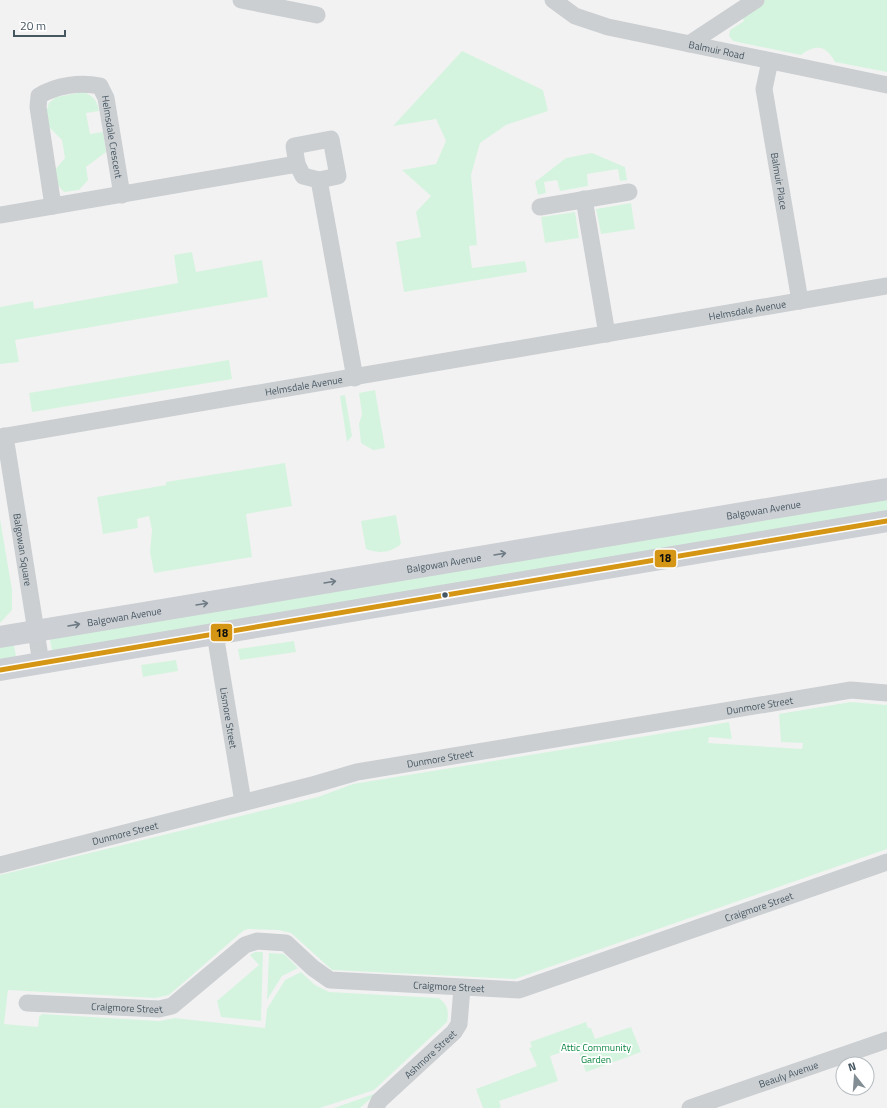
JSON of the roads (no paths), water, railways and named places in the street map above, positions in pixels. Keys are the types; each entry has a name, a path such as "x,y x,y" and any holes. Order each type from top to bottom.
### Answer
{"street":[{"path":"241,0 317,15"},
{"name":"Balmuir Road","path":"552,0 575,16 608,27 887,85"},
{"path":"689,44 756,0"},
{"name":"Balmuir Place","path":"770,61 764,89 800,301"},
{"name":"Helmsdale Crescent","path":"53,206 38,107 39,96 50,89 88,83 100,86 106,98 122,195"},
{"path":"332,139 338,176 319,180 303,176 297,164 294,146 332,139"},
{"path":"0,215 297,164"},
{"path":"319,180 355,378"},
{"path":"540,207 629,192"},
{"path":"584,200 607,334"},
{"name":"Helmsdale Avenue","path":"2,436 355,378 887,286"},
{"name":"Balgowan Square","path":"2,436 36,631 40,663"},
{"name":"Balgowan Avenue","path":"0,637 887,489"},
{"path":"0,670 887,521"},
{"name":"Lismore Street","path":"215,634 243,802"},
{"name":"Dunmore Street","path":"0,865 316,784 356,772 851,690 887,693"},
{"name":"Craigmore Street","path":"27,1003 159,1010 172,1006 245,945 257,941 286,943 313,968 330,980 519,990 887,862"},
{"name":"Ashmore Street","path":"376,1108 379,1101 454,1032 459,1024 462,988"},
{"name":"Beauly Avenue","path":"690,1108 887,1040"}],"park label":[{"name":"Attic Community Garden","path":"596,1052"}]}
